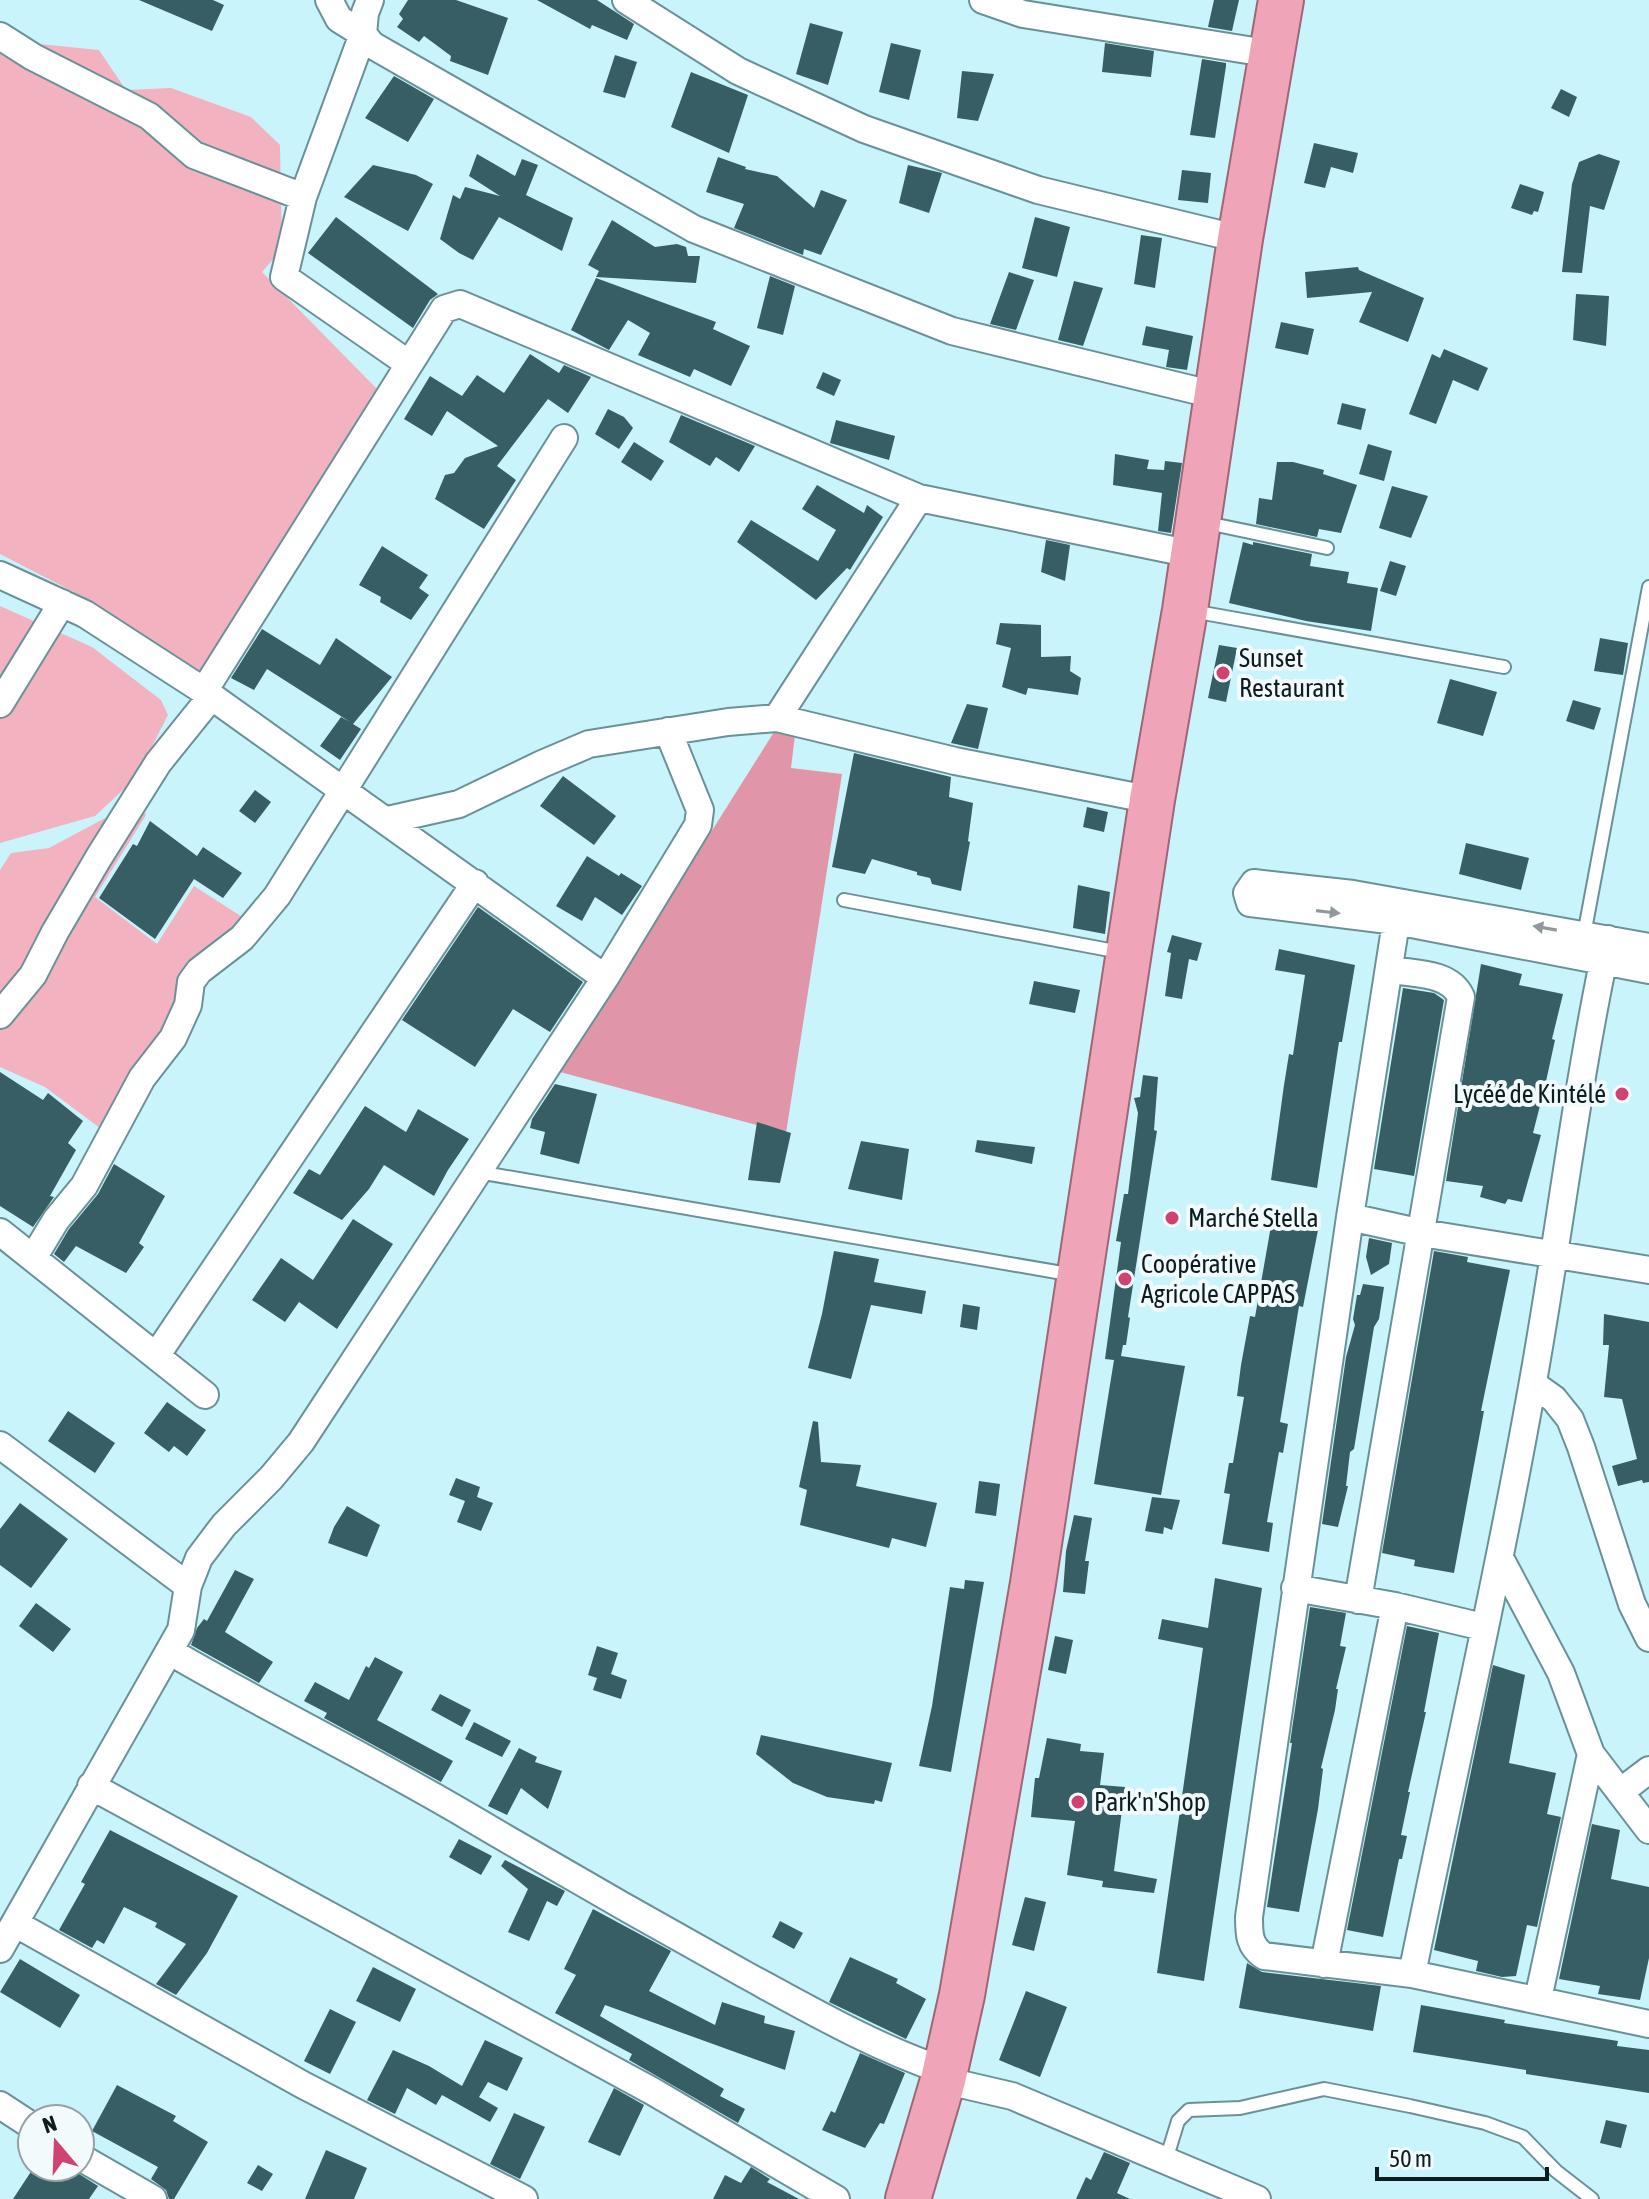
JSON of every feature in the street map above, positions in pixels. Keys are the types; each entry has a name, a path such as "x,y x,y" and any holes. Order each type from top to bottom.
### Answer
{"highway":[{"path":"908,2199 944,2075 962,1995 1033,1583 1152,800 1185,610 1215,395 1281,0"}],"street":[{"path":"329,0 339,19 363,34 372,45 694,229 952,331 1215,395"},
{"path":"370,0 363,34 303,197 284,277 409,364"},
{"path":"626,0 738,71 864,129 1038,190 1240,239"},
{"path":"983,0 1023,14 1272,54"},
{"path":"0,36 33,57 149,116 194,155 303,197"},
{"path":"0,1015 33,975 92,869 158,763 207,694 444,309 460,304 919,498 1194,537"},
{"path":"33,1258 56,1220 84,1186 142,1078 173,1038 188,1005 191,982 199,971 242,938 277,896 564,438"},
{"path":"777,718 919,498"},
{"path":"0,575 108,628 343,788 605,978"},
{"path":"0,704 62,603"},
{"path":"388,820 459,804 589,744 728,722 777,718 955,761 1152,800"},
{"path":"0,1949 181,1630 188,1586 199,1558 301,1442 605,978 698,825 700,810 668,731"},
{"path":"156,1356 475,883"},
{"path":"1649,947 1598,945 1398,912 1350,1217 1249,1917 1249,1937 1256,1950 1264,1956 1412,1974 1649,2024"},
{"path":"1598,945 1649,970"},
{"path":"1412,1974 1500,1558 1533,1384 1598,945"},
{"path":"1358,1600 1461,997 1457,988 1443,979 1391,970"},
{"path":"1350,1217 1422,1233 1649,1270"},
{"path":"0,1232 205,1395"},
{"path":"1533,1384 1554,1399 1570,1419 1632,1604 1649,1638"},
{"path":"0,1445 188,1586"},
{"path":"1500,1558 1561,1673 1591,1754 1649,1830"},
{"path":"1295,1588 1395,1606 1483,1627"},
{"path":"1324,1964 1395,1606"},
{"path":"169,1651 443,1802 616,1904 884,2049 944,2075 1012,2096 1257,2199"},
{"path":"1538,1999 1591,1754"},
{"path":"1620,1792 1649,1770"},
{"path":"91,1786 652,2091 836,2199"},
{"path":"16,1924 303,2085 524,2199"},
{"path":"96,2166 153,2199"}],"lane":[{"path":"1194,537 1327,548"},
{"path":"1598,945 1649,587"},
{"path":"1185,610 1504,667"},
{"path":"844,900 1129,954"},
{"path":"478,1172 1080,1276"},
{"path":"1166,2160 1178,2121 1189,2110 1240,2108 1324,2089 1485,2123 1523,2137 1556,2171 1592,2199"}],"shaded area":[{"path":"0,40 99,50 126,90 171,88 251,117 280,145 282,249 262,272 378,390 204,686 87,599 0,554"},
{"path":"0,606 92,647 161,700 168,715 136,778 95,816 0,843"},
{"path":"774,732 795,735 791,768 842,774 786,1133 560,1072"},
{"path":"137,801 146,815 95,897 157,944 194,886 250,922 174,1016 104,1131 45,1087 0,1067 0,870 11,853 49,848"}],"building":[{"path":"139,0 213,0 224,5 212,31"},
{"path":"408,0 456,0 508,18 488,75 450,61 451,56 424,36 419,42 397,27 403,19 399,14"},
{"path":"537,0 597,0 634,24 627,40 592,25 590,29"},
{"path":"1214,0 1239,0 1232,31 1208,27"},
{"path":"810,23 843,32 828,85 796,74"},
{"path":"891,43 921,50 909,100 879,92"},
{"path":"1105,43 1154,51 1151,77 1102,72"},
{"path":"615,55 637,62 625,98 603,92"},
{"path":"1202,59 1226,63 1215,138 1190,135"},
{"path":"962,71 994,74 978,121 957,118"},
{"path":"691,72 748,95 729,153 671,127"},
{"path":"394,76 434,99 408,142 365,118"},
{"path":"1561,89 1577,97 1569,117 1551,108"},
{"path":"1314,143 1358,153 1353,173 1331,167 1325,188 1304,183"},
{"path":"477,154 515,176 522,159 538,165 526,195 573,218 562,251 499,217 473,260 440,239 453,195 460,199 465,187 500,196 469,176"},
{"path":"1599,154 1620,161 1604,210 1590,206 1582,273 1562,272 1572,184 1579,162"},
{"path":"718,157 745,169 777,176 814,208 821,190 847,200 821,255 804,249 803,255 734,228 744,204 706,192"},
{"path":"373,165 416,175 433,184 408,231 344,197"},
{"path":"908,165 942,173 929,213 899,203"},
{"path":"1182,170 1211,173 1208,203 1178,200"},
{"path":"1520,184 1544,192 1538,212 1534,211 1532,215 1511,208"},
{"path":"336,217 438,294 430,300 413,328 308,253"},
{"path":"1035,217 1070,227 1057,277 1022,268"},
{"path":"612,220 655,247 677,244 686,247 688,256 700,256 696,283 596,277 599,271 588,265"},
{"path":"1141,235 1162,238 1155,288 1134,284"},
{"path":"1358,267 1424,298 1408,342 1359,322 1372,292 1307,298 1305,272"},
{"path":"1009,272 1034,280 1016,330 990,324"},
{"path":"770,276 795,286 783,335 757,328"},
{"path":"596,278 716,322 713,329 750,346 731,386 694,369 690,377 638,355 650,333 628,320 609,350 571,330"},
{"path":"1074,281 1103,288 1083,346 1058,340"},
{"path":"1576,294 1609,296 1606,346 1573,340"},
{"path":"1281,322 1314,329 1308,355 1275,348"},
{"path":"1146,326 1193,336 1187,370 1166,367 1169,350 1142,345"},
{"path":"1444,349 1488,368 1478,391 1453,380 1436,424 1409,414 1432,354 1440,358"},
{"path":"530,354 559,373 564,365 591,377 568,413 548,399 497,466 516,480 484,529 435,499 445,475 454,473 465,458 498,446 447,411 432,436 404,419 430,376 462,396 477,375 504,393"},
{"path":"823,372 841,380 834,396 816,388"},
{"path":"1342,403 1366,409 1361,430 1337,424"},
{"path":"608,409 624,417 633,428 619,449 595,434"},
{"path":"681,415 755,446 739,472 716,457 710,466 669,442"},
{"path":"836,420 895,436 889,460 830,443"},
{"path":"634,442 664,461 651,481 621,462"},
{"path":"1368,444 1392,451 1384,481 1359,474"},
{"path":"1115,454 1149,460 1147,469 1164,470 1165,461 1182,463 1171,533 1158,531 1162,493 1113,485"},
{"path":"1277,462 1293,462 1324,470 1323,474 1357,485 1341,533 1319,529 1317,537 1256,524 1259,498 1272,500"},
{"path":"817,485 864,513 867,505 883,517 850,570 847,568 816,600 737,542 751,520 818,561 836,530 802,509"},
{"path":"1392,486 1428,496 1411,538 1379,528"},
{"path":"1046,540 1070,545 1065,581 1041,572"},
{"path":"1243,542 1312,554 1310,566 1349,572 1347,583 1378,588 1371,631 1306,621 1229,603"},
{"path":"382,546 428,575 419,588 429,595 411,620 359,585"},
{"path":"1390,561 1406,566 1396,596 1380,591"},
{"path":"1000,623 1041,625 1041,657 1071,656 1070,671 1081,678 1078,695 1028,688 1026,695 1002,687 1011,648 996,644"},
{"path":"262,629 320,665 336,638 392,677 353,724 361,729 340,760 320,746 341,717 350,722 267,669 254,690 231,678"},
{"path":"1600,638 1628,643 1623,675 1594,671"},
{"name":"Sunset Restaurant","path":"1219,645 1237,648 1226,702 1208,698"},
{"path":"1450,679 1497,692 1483,736 1437,723"},
{"path":"1573,700 1601,708 1594,730 1566,721"},
{"path":"967,704 988,708 978,749 951,743"},
{"path":"854,753 951,777 949,797 973,803 961,891 932,884 930,878 917,875 917,872 872,859 865,874 832,867"},
{"path":"563,776 616,816 594,845 540,806"},
{"path":"255,790 271,802 255,823 239,811"},
{"path":"1087,807 1108,812 1104,832 1083,827"},
{"path":"150,821 197,856 203,847 242,873 223,898 194,879 155,939 99,898 133,844 137,846"},
{"path":"1466,843 1529,858 1521,890 1459,874"},
{"path":"587,856 642,886 622,915 595,897 582,921 556,906"},
{"path":"1078,885 1110,892 1105,934 1073,928"},
{"path":"478,907 583,982 550,1032 513,1009 475,1067 402,1020"},
{"path":"1172,935 1202,943 1197,961 1189,959 1182,999 1165,996 1171,953 1167,952"},
{"path":"1279,949 1355,965 1342,1042 1339,1042 1317,1188 1271,1180 1289,1054 1293,1055 1305,975 1275,970"},
{"path":"1481,964 1522,974 1519,985 1563,994 1533,1133 1541,1135 1522,1202 1508,1199 1505,1204 1480,1197 1483,1186 1446,1181"},
{"path":"1034,981 1080,990 1075,1013 1029,1004"},
{"path":"1403,988 1434,993 1444,1000 1414,1176 1374,1169"},
{"path":"0,1072 43,1100 48,1093 83,1121 68,1143 76,1150 50,1196 54,1197 33,1227 0,1206"},
{"path":"1143,1075 1158,1077 1154,1130 1157,1131 1126,1345 1123,1345 1121,1356 1185,1366 1161,1495 1094,1484 1114,1360 1105,1359 1121,1242 1116,1241 1124,1194 1128,1194 1138,1113 1134,1098 1140,1097"},
{"path":"555,1084 597,1094 579,1164 540,1154 545,1132 530,1128 532,1119"},
{"path":"365,1106 406,1132 418,1109 469,1139 434,1196 384,1165 369,1189 342,1220 293,1193 309,1169 320,1175"},
{"path":"757,1122 791,1133 780,1183 748,1180"},
{"path":"977,1140 1035,1147 1032,1164 975,1152"},
{"path":"861,1141 909,1149 902,1200 848,1189"},
{"path":"114,1164 165,1196 139,1243 144,1247 126,1273 76,1246 64,1262 54,1254 69,1229 98,1194"},
{"path":"353,1219 393,1244 337,1329 299,1302 285,1322 252,1300 281,1258 313,1280"},
{"path":"1272,1220 1318,1230 1303,1307 1299,1306 1280,1422 1288,1424 1283,1453 1279,1452 1267,1522 1273,1523 1269,1552 1222,1544 1230,1494 1224,1493 1229,1463 1233,1463 1244,1397 1237,1396 1241,1365 1250,1316 1255,1317"},
{"path":"1369,1238 1392,1243 1389,1264 1371,1275 1366,1257"},
{"path":"834,1251 879,1259 874,1282 926,1291 922,1314 871,1305 851,1379 808,1368"},
{"path":"1434,1251 1468,1257 1467,1262 1510,1270 1481,1411 1484,1411 1454,1573 1414,1566 1415,1560 1382,1553"},
{"path":"1363,1284 1384,1287 1338,1527 1322,1524 1346,1357 1355,1325 1357,1295 1360,1295"},
{"path":"963,1304 980,1307 977,1330 960,1327"},
{"path":"1604,1314 1649,1322 1649,1482 1643,1483 1642,1480 1618,1486 1612,1466 1637,1459 1622,1399 1604,1397 1609,1345 1603,1345"},
{"path":"167,1402 206,1430 187,1456 174,1446 169,1452 144,1433"},
{"path":"68,1411 115,1443 95,1473 48,1441"},
{"path":"813,1421 818,1422 821,1462 861,1465 856,1486 937,1503 926,1547 892,1538 889,1548 800,1525 807,1490 799,1487"},
{"path":"456,1478 480,1487 477,1497 493,1503 481,1531 457,1522 465,1501 449,1495"},
{"path":"979,1481 1000,1484 996,1516 975,1513"},
{"path":"1152,1497 1180,1500 1172,1530 1164,1527 1163,1534 1145,1531"},
{"path":"20,1503 68,1539 31,1588 0,1565 0,1529"},
{"path":"347,1506 380,1525 367,1557 328,1543"},
{"path":"1074,1515 1092,1518 1085,1561 1089,1561 1085,1594 1063,1592 1066,1551"},
{"path":"235,1570 254,1579 225,1632 273,1662 259,1683 191,1645 197,1628 204,1619 207,1621"},
{"path":"1215,1578 1262,1588 1204,1981 1157,1973 1203,1648 1158,1639 1162,1619 1208,1628"},
{"path":"965,1580 984,1582 951,1772 919,1766 932,1706 950,1587 964,1589"},
{"path":"36,1603 71,1629 53,1652 19,1626"},
{"path":"1310,1607 1346,1613 1340,1646 1346,1647 1321,1768 1318,1809 1299,1912 1267,1907"},
{"path":"1407,1626 1439,1633 1401,1835 1407,1836 1402,1859 1399,1859 1383,1937 1347,1930"},
{"path":"1055,1636 1073,1640 1066,1674 1048,1670"},
{"path":"597,1646 618,1653 611,1674 627,1680 621,1699 593,1690 597,1678 588,1675"},
{"path":"375,1657 403,1672 377,1720 453,1761 441,1782 324,1718 327,1713 304,1701 315,1682 349,1700 366,1666 369,1668"},
{"path":"1493,1665 1525,1675 1509,1763 1556,1773 1547,1814 1561,1817 1537,1927 1527,1925 1516,1976 1502,1977 1476,1971 1478,1961 1434,1950"},
{"path":"440,1694 471,1710 462,1727 431,1710"},
{"path":"474,1722 511,1741 502,1757 465,1739"},
{"path":"761,1735 892,1763 882,1802 875,1800 874,1804 827,1797 793,1783 756,1754"},
{"path":"1047,1738 1081,1744 1080,1751 1104,1753 1100,1785 1125,1787 1114,1871 1157,1879 1154,1893 1102,1887 1103,1881 1067,1875 1075,1821 1031,1817 1035,1778 1039,1778"},
{"path":"519,1748 537,1757 535,1762 562,1771 548,1809 521,1788 507,1815 488,1806"},
{"path":"1592,1824 1620,1830 1611,1879 1649,1887 1649,1958 1640,2000 1598,1994 1600,1986 1559,1979"},
{"path":"110,1830 238,1896 207,1953 176,1995 156,1984 186,1944 155,1927 157,1923 124,1907 104,1944 97,1940 92,1948 59,1930"},
{"path":"459,1839 492,1856 481,1875 449,1857"},
{"path":"505,1860 565,1891 557,1906 547,1901 529,1941 508,1932 528,1889 501,1866"},
{"path":"1025,1897 1046,1902 1034,1951 1012,1945"},
{"path":"593,1909 671,1951 649,1991 715,2025 722,2002 765,2016 764,2023 795,2031 785,2070 605,2005 600,2016 724,2089 720,2096 745,2109 738,2123 629,2060 632,2054 555,2013 576,1975 564,1969"},
{"path":"780,1921 803,1933 794,1949 772,1937"},
{"path":"850,1957 898,1979 896,1983 926,1999 906,2039 829,2002"},
{"path":"20,1959 80,1995 60,2028 0,1992"},
{"path":"1247,1963 1262,1972 1381,1986 1373,2031 1239,2008"},
{"path":"373,1967 416,1989 400,2022 356,2001"},
{"path":"1026,1991 1067,2007 1040,2077 999,2060"},
{"path":"1421,2005 1505,2020 1504,2023 1618,2041 1617,2046 1649,2050 1649,2093 1413,2052"},
{"path":"330,2009 356,2022 330,2074 304,2061"},
{"path":"485,2040 523,2058 507,2091 488,2082 479,2097 498,2108 490,2122 442,2095 436,2105 407,2088 395,2114 367,2100 393,2050 429,2066 462,2086"},
{"path":"860,2053 905,2073 884,2124 880,2123 865,2148 822,2130 831,2111 835,2113"},
{"path":"117,2085 176,2116 173,2121 208,2142 174,2199 169,2199 166,2190 151,2179 158,2167 96,2133 96,2124"},
{"path":"614,2088 644,2105 620,2156 588,2142"},
{"path":"514,2113 545,2127 520,2179 490,2164"},
{"path":"1606,2120 1627,2125 1621,2148 1600,2143"},
{"path":"326,2150 367,2168 354,2199 305,2199"},
{"path":"1104,2152 1130,2163 1117,2193 1130,2199 1076,2199 1086,2177 1091,2180"},
{"path":"258,2165 273,2174 262,2191 247,2183"},
{"path":"751,2167 770,2179 767,2182 799,2199 713,2199 725,2175 741,2183"},
{"path":"24,2183 93,2183 98,2186 89,2199 13,2199"}],"place":[{"name":"Sunset Restaurant","path":"1223,673"},
{"name":"Lycéé de Kintélé","path":"1622,1094"},
{"name":"Marché Stella","path":"1172,1218"},
{"name":"Coopérative Agricole CAPPAS","path":"1125,1279"},
{"name":"Park'n'Shop","path":"1078,1802"}]}
